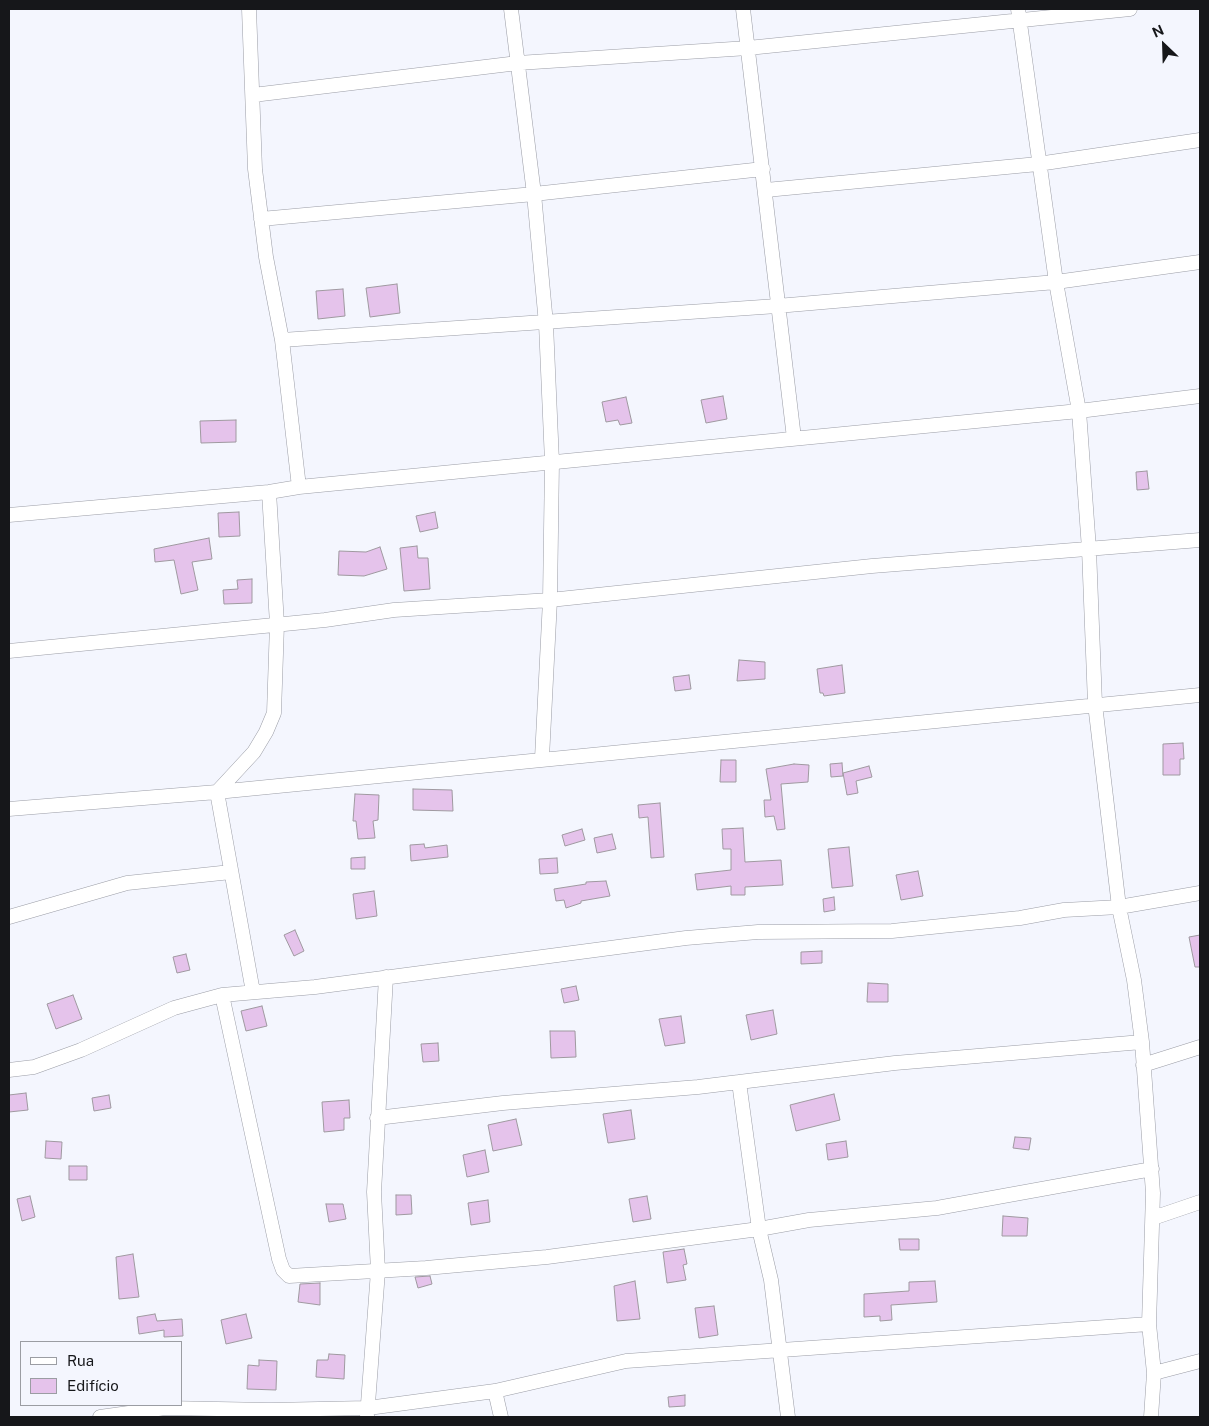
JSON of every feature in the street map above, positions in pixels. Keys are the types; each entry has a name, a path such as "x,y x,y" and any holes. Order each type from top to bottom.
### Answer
{"street":[{"path":"249,9 255,169 261,220 282,340 298,487"},
{"path":"511,9 534,194 546,324 552,462 550,600 542,758"},
{"path":"743,9 764,168 794,438"},
{"path":"253,95 518,63 748,48 1019,14 1130,9"},
{"path":"1019,14 1038,164 1056,282 1079,411 1089,549 1095,704 1119,907 1134,980 1142,1042 1152,1169 1153,1218 1149,1324 1154,1374 1152,1417"},
{"path":"766,190 1038,164 1200,140"},
{"path":"261,220 534,194 764,168"},
{"path":"282,340 546,324 778,306 1056,282 1200,262"},
{"path":"9,515 268,492 298,487 1079,411 1200,396"},
{"path":"217,792 254,752 266,732 274,712 277,624 268,492"},
{"path":"9,651 277,624 394,610 550,600 872,566 1200,540"},
{"path":"9,809 217,792 542,758 1200,695"},
{"path":"217,792 253,992"},
{"path":"9,917 127,883 231,872"},
{"path":"9,1070 50,1061 81,1050 174,1008 222,995 315,988 686,938 758,932 892,931 1020,918 1064,910 1119,907 1200,893"},
{"path":"368,1413 378,1271 374,1192 386,977"},
{"path":"222,995 261,1180 283,1270 289,1276 300,1277 547,1257 759,1229 809,1220 937,1208 1152,1169"},
{"path":"377,1118 503,1103 739,1082 895,1063 1142,1042"},
{"path":"1143,1065 1200,1047"},
{"path":"739,1082 759,1229 771,1280 788,1417"},
{"path":"1153,1218 1200,1202"},
{"path":"100,1417 165,1408 368,1413 495,1391 626,1361 1149,1324"},
{"path":"1154,1374 1200,1361"},
{"path":"495,1391 501,1417"}],"building":[{"path":"397,284 400,313 370,317 366,288"},
{"path":"343,289 345,316 318,319 316,291"},
{"path":"723,396 727,419 706,423 701,400"},
{"path":"626,397 632,423 620,425 618,420 606,422 602,402"},
{"path":"236,420 236,442 201,443 200,421"},
{"path":"1147,471 1149,489 1137,490 1136,472"},
{"path":"239,512 240,536 219,537 218,513"},
{"path":"435,512 438,528 420,532 416,516"},
{"path":"209,538 212,559 192,562 198,590 181,594 174,560 155,562 154,549"},
{"path":"417,546 418,558 428,558 430,589 404,591 400,548"},
{"path":"380,547 387,569 364,576 338,575 339,551 366,552"},
{"path":"252,579 252,603 224,604 223,590 238,589 237,580"},
{"path":"739,660 765,662 765,679 737,681"},
{"path":"842,665 845,693 824,696 823,693 820,693 817,669"},
{"path":"689,675 691,689 675,691 673,677"},
{"path":"1183,743 1184,759 1180,759 1180,775 1163,775 1163,744"},
{"path":"721,760 736,760 736,782 720,782"},
{"path":"842,763 843,776 831,777 830,764"},
{"path":"794,764 809,765 808,782 781,784 785,829 777,830 774,816 765,817 764,800 771,800 766,769"},
{"path":"869,766 872,777 856,781 858,793 847,795 843,773"},
{"path":"413,789 452,790 453,811 413,810"},
{"path":"355,794 379,795 378,820 373,821 375,838 358,839 356,821 353,821"},
{"path":"660,803 664,857 651,858 648,817 639,818 638,805"},
{"path":"743,828 745,862 781,860 783,885 745,887 745,895 731,895 731,886 697,890 695,874 731,870 731,849 723,849 722,829"},
{"path":"582,829 585,840 565,846 562,835"},
{"path":"612,834 616,849 597,853 594,838"},
{"path":"424,844 425,848 447,845 448,857 411,861 410,845"},
{"path":"849,847 853,886 832,888 828,849"},
{"path":"365,857 365,869 351,869 351,858"},
{"path":"557,858 558,873 540,874 539,859"},
{"path":"918,871 923,896 901,900 896,875"},
{"path":"606,881 610,896 581,901 581,903 566,908 564,900 556,901 554,889 586,884 586,882"},
{"path":"374,891 377,916 356,919 353,894"},
{"path":"834,897 835,910 824,912 823,899"},
{"path":"295,930 304,951 294,956 284,935"},
{"path":"1200,935 1200,967 1195,967 1189,937"},
{"path":"822,951 822,963 801,964 801,952"},
{"path":"186,954 190,970 177,973 173,957"},
{"path":"868,983 888,984 888,1002 867,1002"},
{"path":"576,986 579,1000 564,1003 561,989"},
{"path":"73,995 82,1019 56,1029 47,1004"},
{"path":"262,1006 267,1026 246,1031 241,1011"},
{"path":"773,1010 777,1034 751,1040 746,1015"},
{"path":"681,1016 685,1043 665,1046 659,1019"},
{"path":"550,1031 575,1031 576,1057 551,1058"},
{"path":"438,1043 439,1061 423,1062 421,1044"},
{"path":"26,1093 28,1110 9,1112 9,1095"},
{"path":"834,1094 840,1120 796,1131 790,1105"},
{"path":"109,1095 111,1108 94,1111 92,1098"},
{"path":"349,1100 350,1118 344,1118 344,1130 324,1132 322,1102"},
{"path":"631,1110 635,1139 608,1143 603,1114"},
{"path":"516,1119 522,1145 493,1151 488,1125"},
{"path":"1015,1137 1031,1138 1029,1150 1013,1148"},
{"path":"46,1141 62,1142 61,1159 45,1158"},
{"path":"846,1141 848,1157 828,1160 826,1144"},
{"path":"485,1150 489,1172 467,1177 463,1155"},
{"path":"69,1166 87,1166 87,1180 69,1180"},
{"path":"396,1195 411,1195 412,1214 396,1215"},
{"path":"30,1196 35,1217 22,1221 17,1199"},
{"path":"647,1196 651,1219 633,1222 629,1199"},
{"path":"488,1200 490,1222 471,1225 468,1203"},
{"path":"326,1204 343,1204 346,1219 329,1222"},
{"path":"1003,1216 1028,1218 1027,1236 1002,1236"},
{"path":"899,1239 919,1239 919,1250 900,1250"},
{"path":"684,1249 687,1264 683,1265 686,1280 667,1283 663,1252"},
{"path":"133,1254 139,1297 119,1299 116,1257"},
{"path":"430,1276 432,1284 418,1288 415,1277"},
{"path":"635,1281 640,1319 617,1321 614,1286"},
{"path":"935,1281 937,1302 891,1305 892,1320 880,1321 880,1316 864,1317 864,1294 909,1291 909,1282"},
{"path":"320,1283 320,1305 298,1302 300,1284"},
{"path":"714,1306 718,1335 699,1338 695,1308"},
{"path":"155,1314 157,1321 182,1319 183,1336 164,1337 164,1330 139,1334 137,1317"},
{"path":"246,1314 252,1338 226,1344 221,1320"},
{"path":"329,1354 345,1355 344,1379 316,1377 317,1360 328,1360"},
{"path":"259,1360 277,1361 276,1390 247,1389 248,1365 259,1366"},
{"path":"685,1395 685,1406 669,1407 668,1397"}]}
